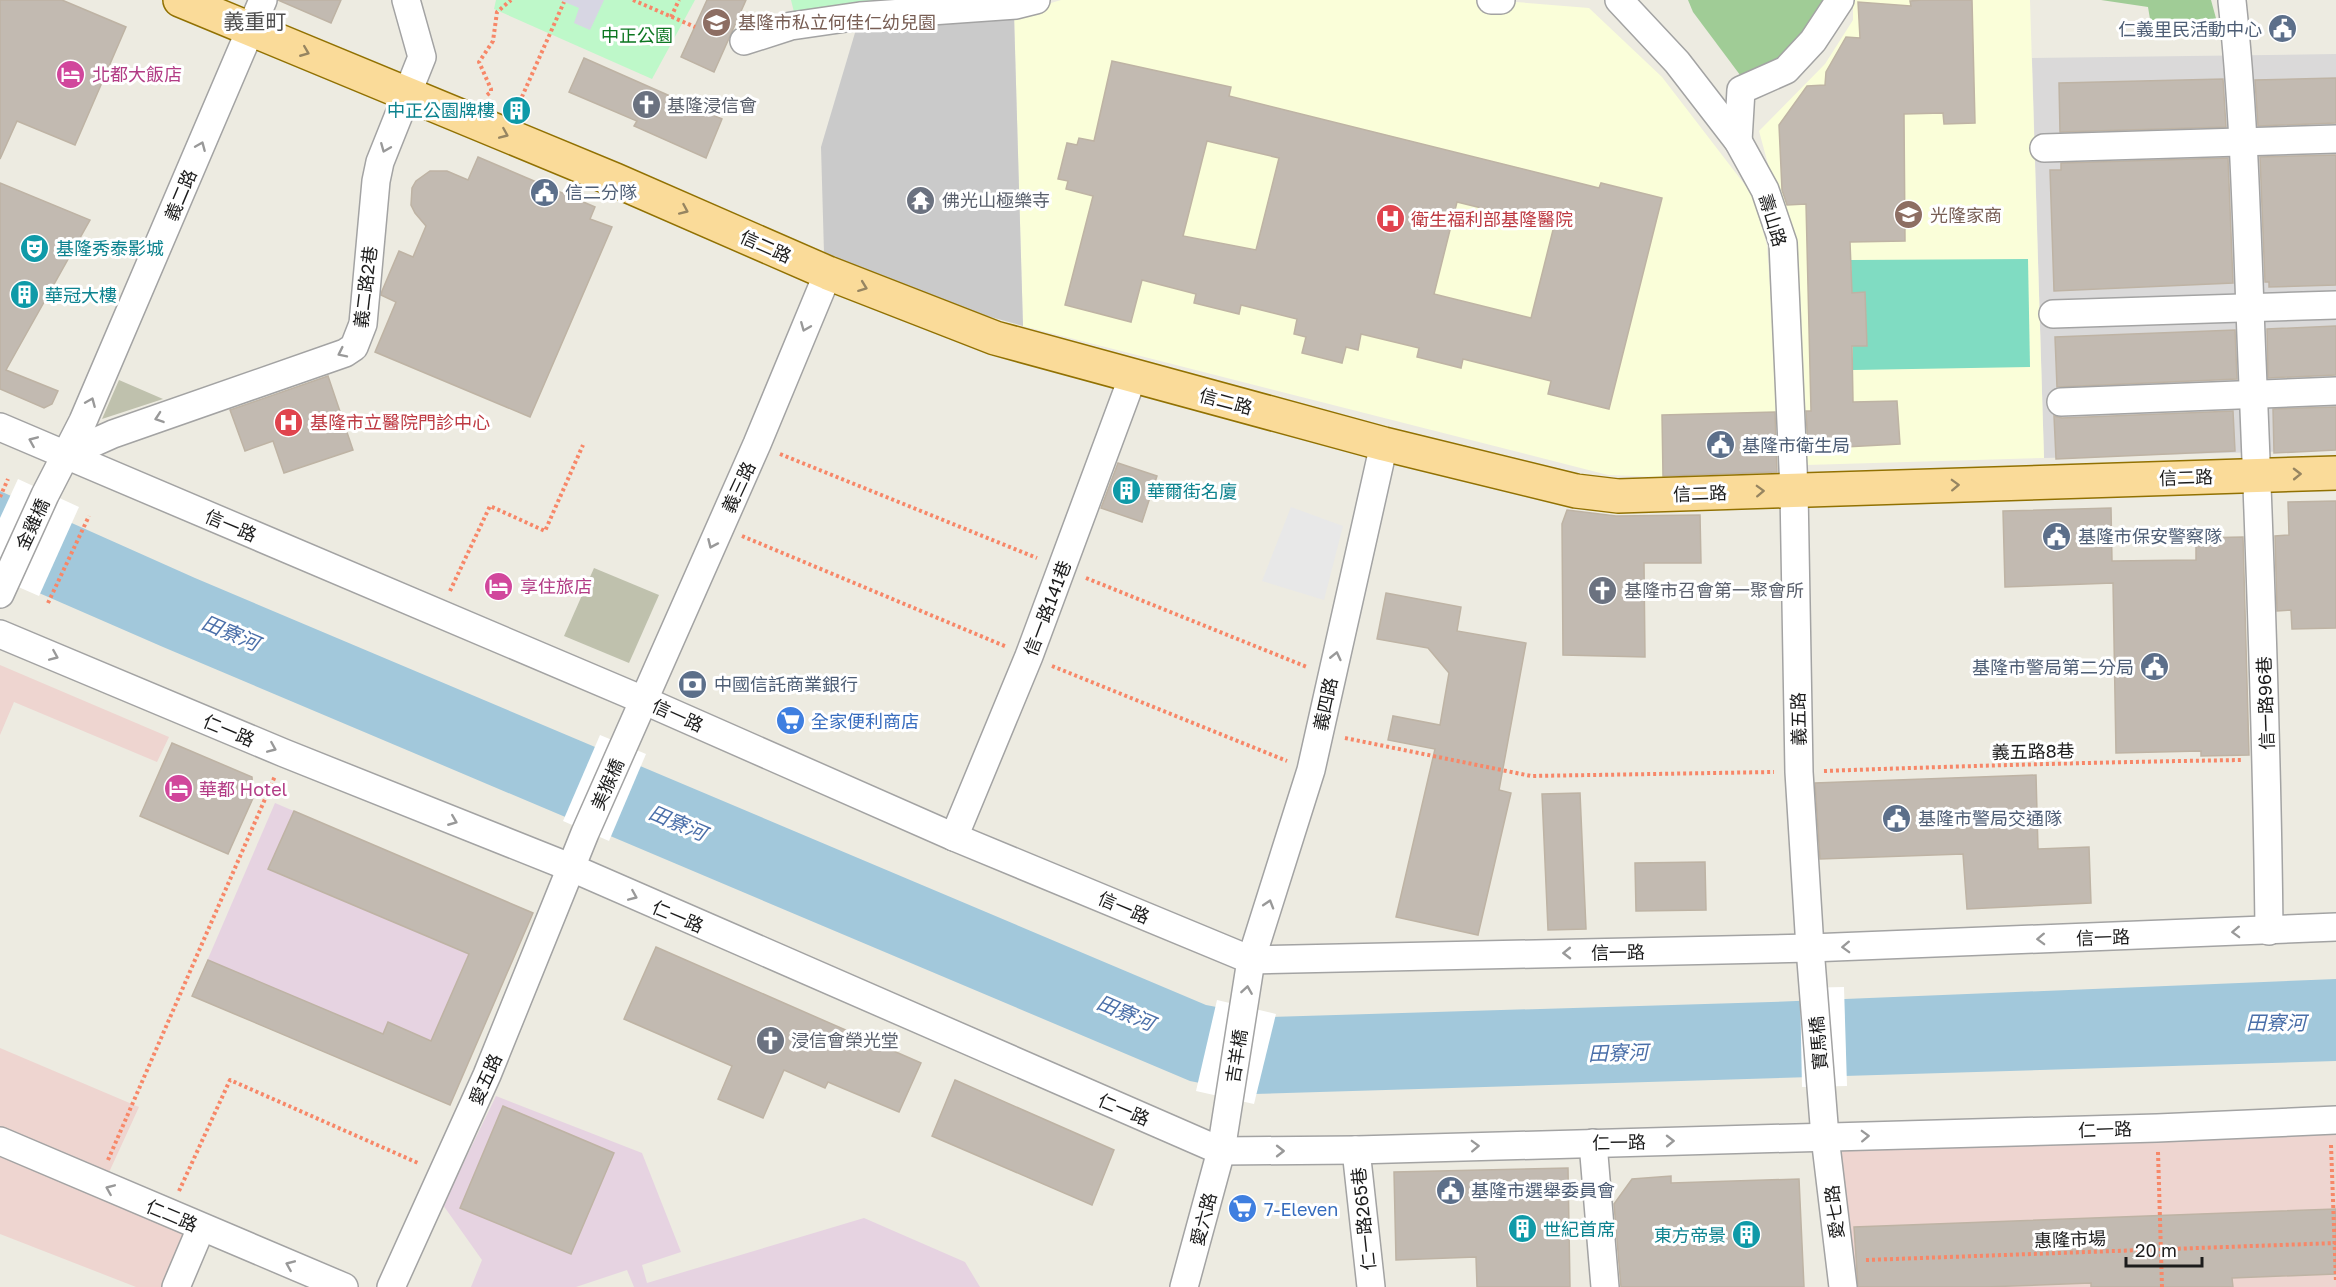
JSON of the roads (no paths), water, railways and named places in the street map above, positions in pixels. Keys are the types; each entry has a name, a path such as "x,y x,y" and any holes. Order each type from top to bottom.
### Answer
{"main road":[{"name":"信二路","path":"180,0 257,15 408,94 828,273 995,338 1384,444 1576,491 1618,495 2336,473"}],"street":[{"name":"義二路2巷","path":"66,455 113,434 345,353 354,347 363,324 376,181 380,162 422,57 406,0"},
{"path":"744,41 790,26 860,16 1016,5 1036,0"},
{"path":"1491,0 1501,0"},
{"name":"壽山路","path":"1619,0 1677,63 1738,141 1766,190 1783,243 1794,490"},
{"path":"1738,141 1741,90 1786,69 1813,41 1840,0"},
{"name":"信一路96巷","path":"2232,1 2241,86 2257,475 2267,760 2269,931"},
{"name":"義二路","path":"66,455 83,421 257,15"},
{"path":"2044,148 2336,139"},
{"name":"義三路","path":"643,700 757,444 828,273"},
{"path":"2053,314 2336,305"},
{"name":"信一路141巷","path":"954,837 1029,656 1133,376"},
{"path":"2061,402 2336,391"},
{"name":"信一路","path":"0,426 643,700 954,837 1251,960 1810,948 2336,927"},
{"name":"義四路","path":"1251,960 1311,770 1384,444"},
{"name":"金雞橋","path":"0,594 66,455"},
{"name":"義五路","path":"1794,490 1799,772 1810,948"},
{"name":"仁一路","path":"0,634 284,753 572,868 1221,1151 1356,1150 2157,1128 2333,1120"},
{"name":"美猴橋","path":"572,868 643,700"},
{"name":"愛五路","path":"391,1287 487,1075 572,868"},
{"name":"寶馬橋","path":"1810,948 1825,1137"},
{"name":"吉羊橋","path":"1221,1151 1251,960"},
{"name":"愛七路","path":"1825,1137 1842,1274"},
{"name":"仁二路","path":"0,1141 344,1287"},
{"path":"1593,1143 1605,1287"},
{"name":"仁一路265巷","path":"1356,1150 1371,1287"},
{"name":"愛六路","path":"1184,1287 1221,1151"},
{"path":"176,1287 201,1228"}],"water":[{"name":"田寮河","path":"0,491 195,578 1206,1005 1269,1017 1771,1002 2336,979 2336,1061 1254,1094 1190,1081 0,576"}],"place":[{"name":"基隆市私立何佳仁幼兒園","path":"717,22"},
{"name":"仁義里民活動中心","path":"2283,29"},
{"name":"北都大飯店","path":"71,74"},
{"name":"基隆浸信會","path":"646,105"},
{"name":"中正公園牌樓","path":"516,110"},
{"name":"信二分隊","path":"544,192"},
{"name":"佛光山極樂寺","path":"921,200"},
{"name":"光隆家商","path":"1909,215"},
{"name":"衛生福利部基隆醫院","path":"1390,219"},
{"name":"基隆秀泰影城","path":"35,248"},
{"name":"華冠大樓","path":"24,295"},
{"name":"基隆市立醫院門診中心","path":"289,422"},
{"name":"基隆市衛生局","path":"1721,445"},
{"name":"華爾街名廈","path":"1126,491"},
{"name":"基隆市保安警察隊","path":"2057,536"},
{"name":"享住旅店","path":"499,586"},
{"name":"基隆市召會第一聚會所","path":"1603,590"},
{"name":"基隆市警局第二分局","path":"2155,667"},
{"name":"中國信託商業銀行","path":"693,684"},
{"name":"全家便利商店","path":"790,721"},
{"name":"華都 Hotel","path":"178,789"},
{"name":"基隆市警局交通隊","path":"1897,818"},
{"name":"浸信會榮光堂","path":"770,1040"},
{"name":"基隆市選舉委員會","path":"1450,1190"},
{"name":"7-Eleven","path":"1243,1209"},
{"name":"世紀首席","path":"1522,1229"},
{"name":"東方帝景","path":"1747,1235"}],"district":[{"name":"義重町","path":"255,21"}],"park label":[{"name":"中正公園","path":"637,35"}]}
